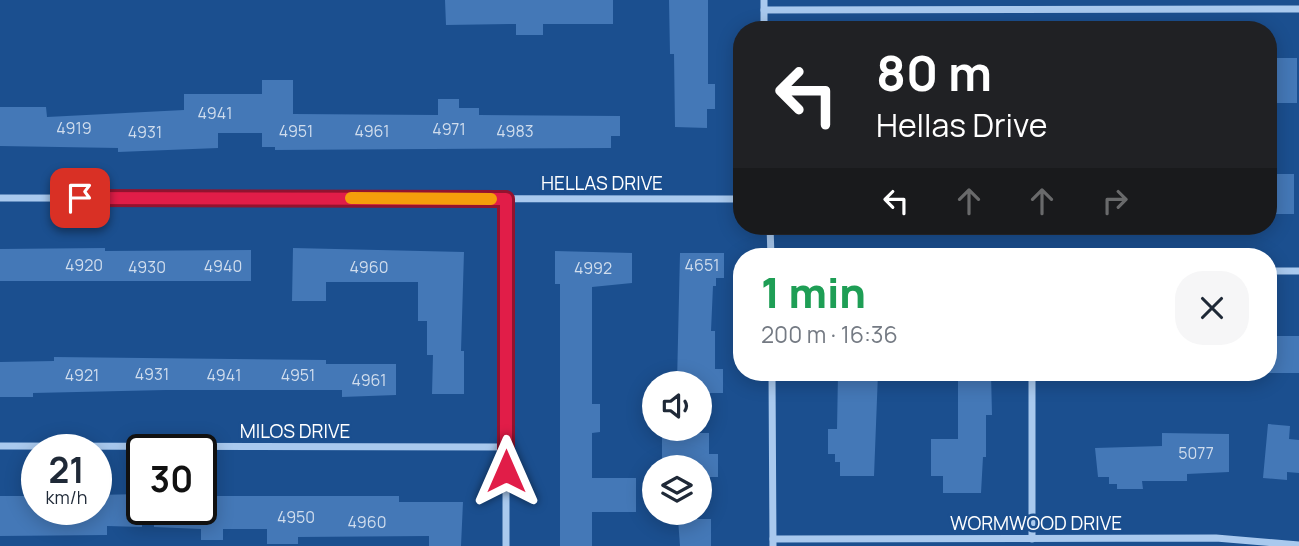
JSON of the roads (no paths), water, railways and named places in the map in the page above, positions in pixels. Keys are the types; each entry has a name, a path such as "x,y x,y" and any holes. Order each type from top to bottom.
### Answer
{"street":[{"path":"764,0 764,21"},
{"path":"764,10 1299,9"},
{"name":"HELLAS DRIVE","path":"0,198 733,199"},
{"path":"506,199 506,546"},
{"path":"1277,271 1299,271"},
{"path":"772,381 773,543"},
{"path":"1032,381 1032,539"},
{"name":"MILOS DRIVE","path":"0,446 506,447"},
{"name":"WORMWOOD DRIVE","path":"773,543 1216,538 1294,545"}]}
